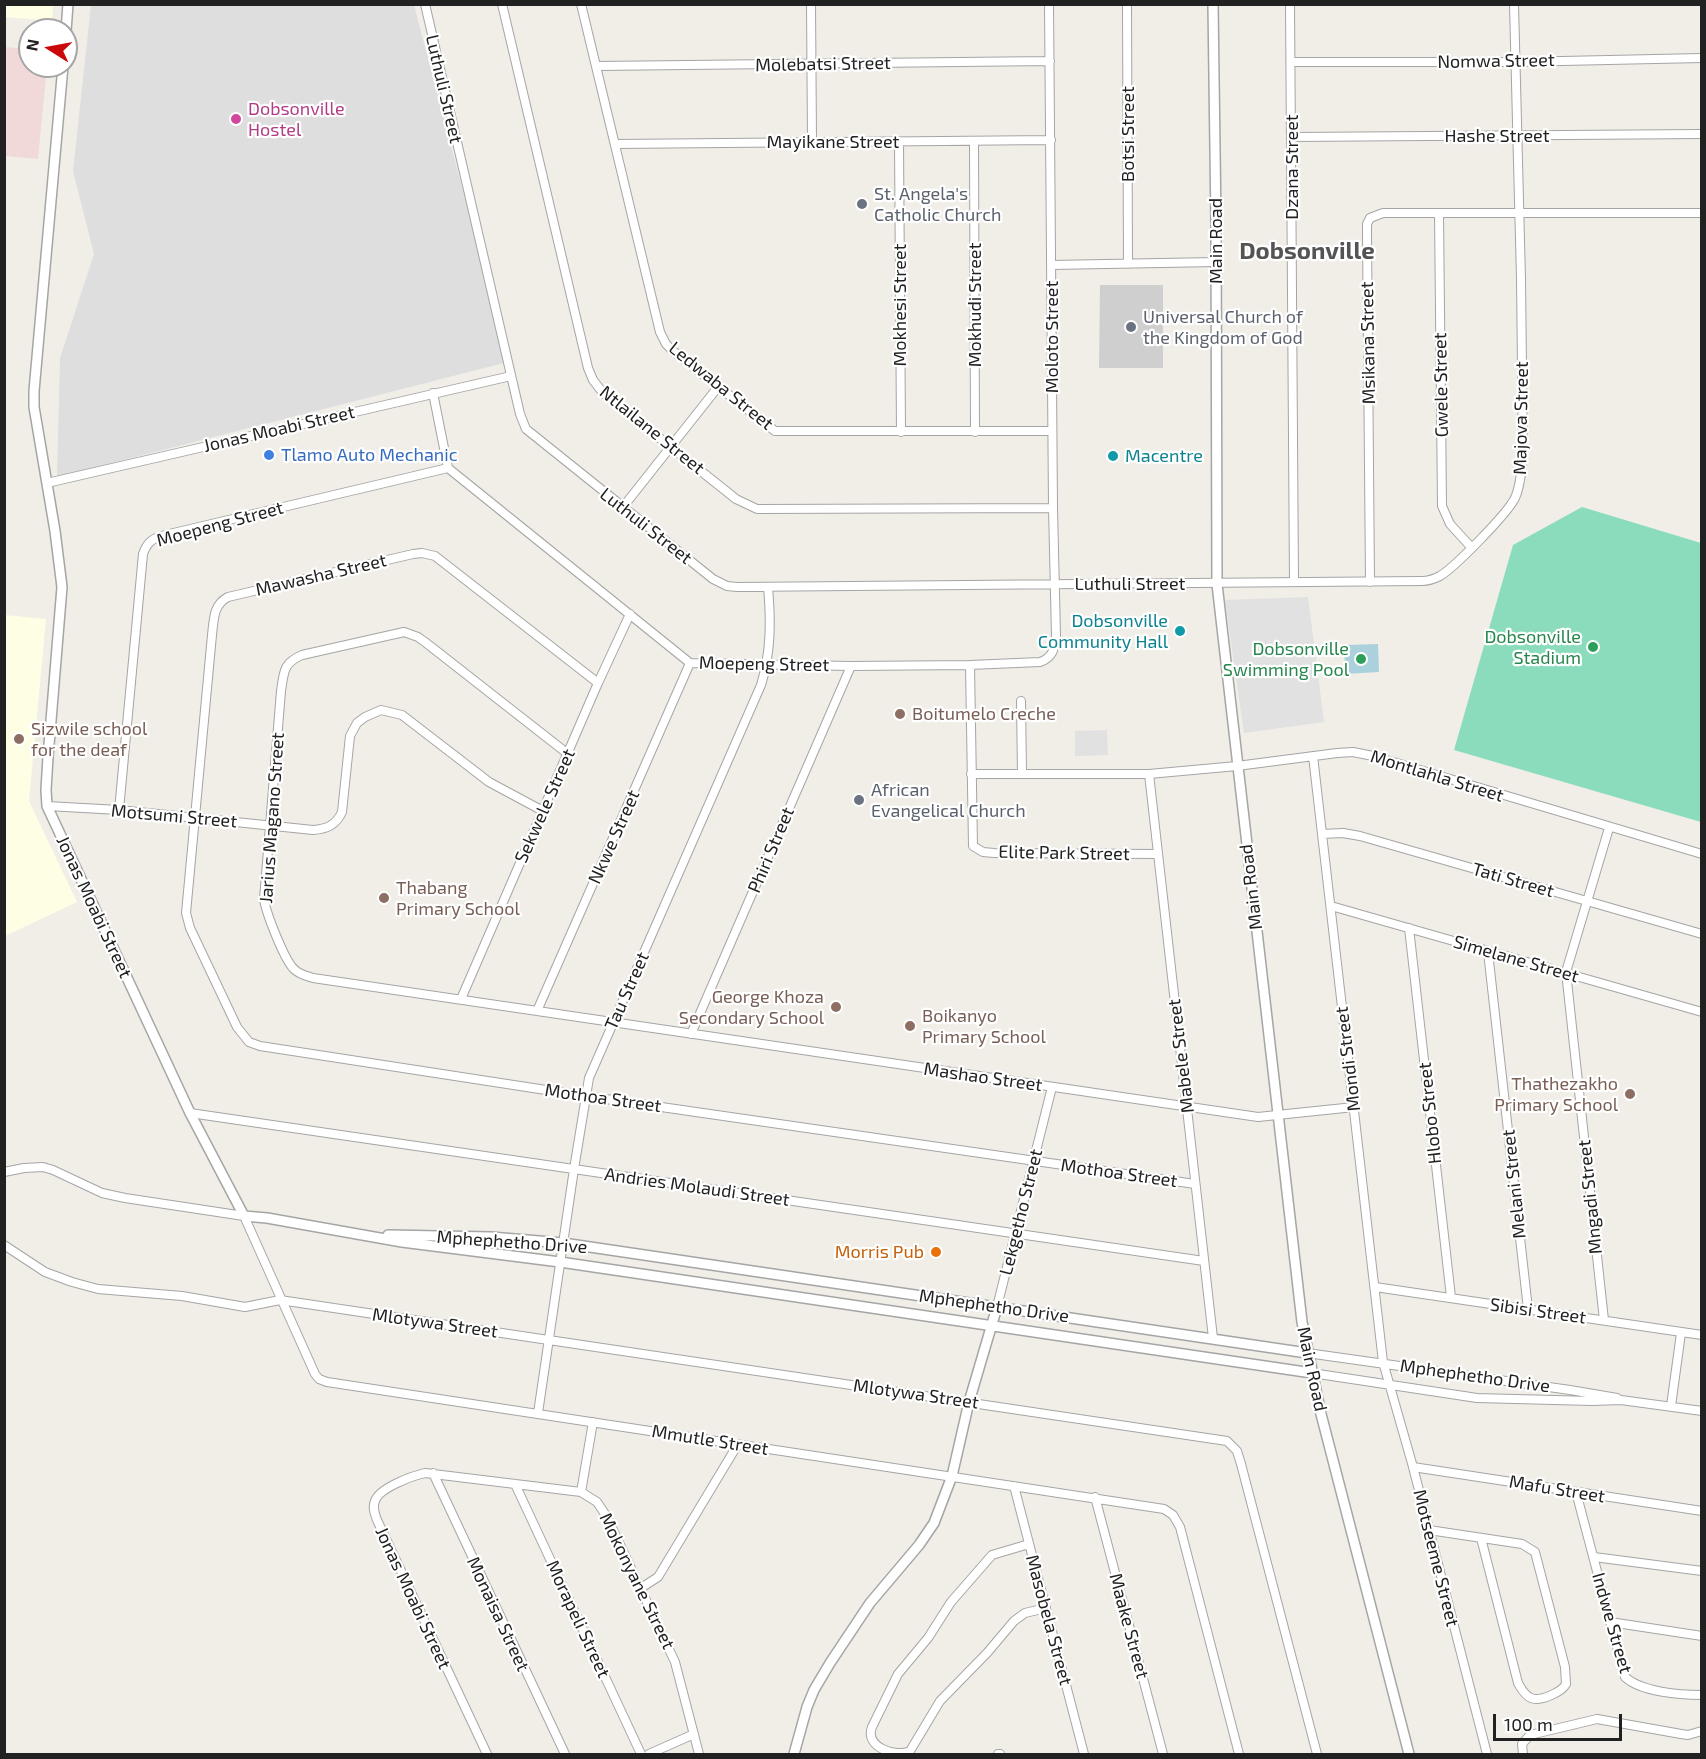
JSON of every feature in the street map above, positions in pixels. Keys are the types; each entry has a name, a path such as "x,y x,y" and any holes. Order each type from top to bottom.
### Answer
{"street":[{"name":"Luthuli Street","path":"425,4 520,414 526,429 720,584 737,587 1217,584"},
{"name":"Ntlailane Street","path":"502,4 588,368 593,380 603,393 736,499 757,508 1053,508"},
{"name":"Ledwaba Street","path":"580,4 660,332 666,344 775,431 1052,431"},
{"path":"811,4 812,141"},
{"name":"Moloto Street","path":"1040,662 1047,660 1054,650 1049,4"},
{"name":"Botsi Street","path":"1127,4 1128,264"},
{"name":"Main Road","path":"1213,4 1217,584 1237,766 1307,1353 1409,1755"},
{"name":"Dzana Street","path":"1290,4 1294,582"},
{"name":"Majova Street","path":"1217,584 1430,580 1442,575 1452,567 1509,509 1521,478 1522,457 1520,214 1514,4"},
{"name":"Nomwa Street","path":"1291,62 1515,62 1701,58"},
{"name":"Molebatsi Street","path":"596,66 1050,61"},
{"name":"Jonas Moabi Street","path":"62,78 34,391 34,407 62,587 48,757 47,806 190,1113 244,1216 280,1300"},
{"name":"Hashe Street","path":"1292,137 1701,134"},
{"name":"Mayikane Street","path":"615,144 1051,140"},
{"name":"Mokhesi Street","path":"899,142 901,432"},
{"name":"Mokhudi Street","path":"974,142 975,432"},
{"name":"Msikana Street","path":"1370,582 1367,224 1375,215 1383,213 1701,213"},
{"name":"Gwele Street","path":"1439,213 1442,506 1450,524 1471,547"},
{"path":"1051,266 1216,262"},
{"name":"Jonas Moabi Street","path":"47,483 511,376"},
{"path":"623,507 718,387"},
{"path":"433,393 448,468"},
{"name":"Moepeng Street","path":"119,810 146,546 155,538 165,535 448,468 690,663 851,666 1040,662"},
{"name":"Mawasha Street","path":"195,818 214,616 220,601 228,597 413,554 430,554 598,682"},
{"name":"Tau Street","path":"538,1413 589,1078 761,685 767,666 771,620 768,587"},
{"name":"Sekwele Street","path":"461,999 598,682 630,614"},
{"name":"Jarius Magano Street","path":"568,754 418,637 404,632 302,656 289,662 283,675 281,691 264,883 265,906 291,966 296,971 313,978 613,1024"},
{"name":"Nkwe Street","path":"537,1011 690,663"},
{"name":"Elite Park Street","path":"970,665 973,846 982,852 1158,854"},
{"name":"Phiri Street","path":"691,1034 851,666"},
{"path":"1021,701 1022,773"},
{"name":"Motsumi Street","path":"47,806 119,810 313,830 324,829 339,820 343,804 348,749 353,730 365,717 381,710 402,715 489,782 543,811"},
{"name":"Montlahla Street","path":"971,774 1149,774 1353,752 1701,854"},
{"name":"Mondi Street","path":"1313,756 1383,1362"},
{"name":"Mabele Street","path":"1149,774 1213,1338"},
{"name":"Mothoa Street","path":"195,818 187,919 237,1027 249,1042 260,1046 585,1096 1195,1184"},
{"name":"Mngadi Street","path":"1604,1320 1566,972 1608,828"},
{"name":"Tati Street","path":"1322,834 1343,833 1360,836 1701,934"},
{"name":"Simelane Street","path":"1331,906 1701,1012"},
{"name":"Hlobo Street","path":"1409,928 1451,1297"},
{"name":"Melani Street","path":"1488,952 1528,1309"},
{"name":"Mashao Street","path":"613,1024 1258,1117 1353,1107"},
{"name":"Lekgetho Street","path":"794,1755 807,1707 819,1680 870,1603 927,1534 940,1510 952,1476 969,1402 992,1327 1052,1087"},
{"name":"Andries Molaudi Street","path":"190,1113 1204,1261"},
{"path":"4,1172 42,1167 102,1193 244,1216"},
{"name":"Mphephetho Drive","path":"244,1216 402,1242 560,1262 1477,1398 1621,1400 1701,1411"},
{"name":"Mphephetho Drive","path":"364,1234 491,1237 563,1243 1307,1353 1383,1362 1605,1395 1621,1400"},
{"name":"Mlotywa Street","path":"4,1245 45,1272 98,1289 182,1296 245,1307 280,1300 1218,1439 1234,1446 1241,1464 1317,1755"},
{"name":"Sibisi Street","path":"1375,1287 1701,1335"},
{"name":"Mmutle Street","path":"280,1300 315,1374 322,1380 339,1385 538,1413 1164,1509 1173,1515 1180,1527 1239,1755"},
{"path":"1671,1406 1681,1332"},
{"name":"Motseeme Street","path":"1383,1362 1413,1467 1487,1755"},
{"path":"433,1473 581,1492 593,1422"},
{"path":"641,1588 655,1580 662,1571 738,1444"},
{"name":"Mafu Street","path":"1413,1467 1701,1511"},
{"name":"Jonas Moabi Street","path":"433,1473 410,1478 385,1490 377,1497 374,1510 487,1755"},
{"name":"Monaisa Street","path":"433,1473 565,1755"},
{"name":"Morapeli Street","path":"515,1484 641,1755"},
{"name":"Masobela Street","path":"1014,1486 1084,1755"},
{"name":"Mokonyane Street","path":"581,1492 601,1507 675,1662 699,1755"},
{"name":"Indwe Street","path":"1576,1492 1622,1670 1629,1682 1660,1691 1701,1695"},
{"name":"Maake Street","path":"1095,1497 1163,1755"},
{"path":"1429,1530 1522,1544 1535,1552 1567,1677 1566,1684 1560,1692 1536,1699 1530,1698 1518,1683 1481,1539"},
{"path":"1029,1544 992,1555 951,1602 928,1638 898,1674 872,1727 870,1736 872,1742 882,1748 901,1753 910,1751 940,1701 987,1653 1014,1621 1024,1613 1047,1608"},
{"path":"1594,1557 1701,1571"},
{"path":"1610,1622 1701,1636"},
{"path":"1523,1755 1522,1744 1530,1735 1597,1719 1688,1735 1701,1731"},
{"path":"649,1755 694,1734"}],"shaded area":[{"path":"4,5 53,5 52,18 5,17"},
{"path":"91,5 414,5 508,362 57,477 60,358 94,254 73,171"},
{"path":"4,47 18,48 18,78 46,78 38,159 5,156"},
{"name":"Universal Church of the Kingdom of God","path":"1100,285 1163,285 1163,368 1099,368"},
{"path":"1308,597 1324,722 1244,733 1225,600"},
{"name":"Sizwile school for the deaf","path":"5,615 46,619 29,801 77,902 5,936"},
{"path":"1107,730 1108,755 1075,756 1075,731"}],"green space":[{"name":"Dobsonville Stadium","path":"1582,507 1701,543 1701,822 1454,750 1513,545"}],"water":[{"name":"Dobsonville Swimming Pool","path":"1378,644 1379,672 1345,674 1344,645"}],"place":[{"name":"Dobsonville Hostel","path":"236,119"},
{"name":"St. Angela's Catholic Church","path":"862,204"},
{"name":"Universal Church of the Kingdom of God","path":"1131,327"},
{"name":"Tlamo Auto Mechanic","path":"269,455"},
{"name":"Macentre","path":"1113,456"},
{"name":"Dobsonville Community Hall","path":"1180,631"},
{"name":"Dobsonville Stadium","path":"1593,647"},
{"name":"Dobsonville Swimming Pool","path":"1361,659"},
{"name":"Boitumelo Creche","path":"900,714"},
{"name":"Sizwile school for the deaf","path":"19,739"},
{"name":"African Evangelical Church","path":"859,800"},
{"name":"Thabang Primary School","path":"384,898"},
{"name":"George Khoza Secondary School","path":"836,1007"},
{"name":"Boikanyo Primary School","path":"910,1026"},
{"name":"Thathezakho Primary School","path":"1630,1094"},
{"name":"Morris Pub","path":"936,1252"}],"district":[{"name":"Dobsonville","path":"1307,251"}]}
